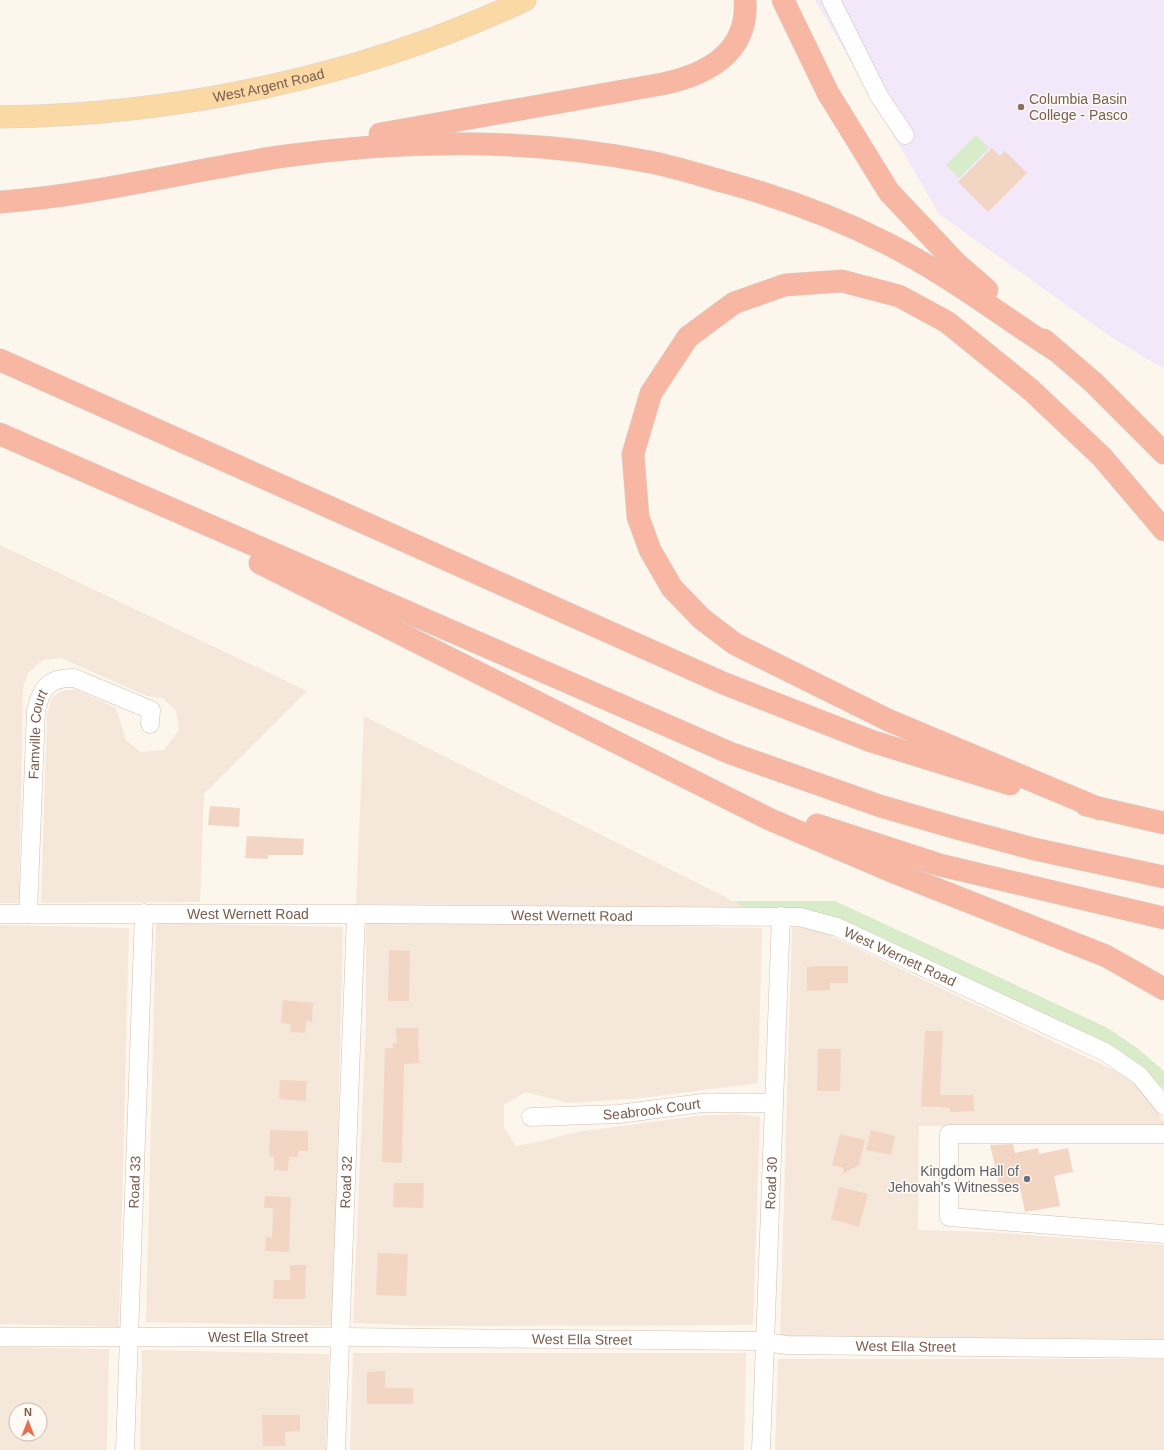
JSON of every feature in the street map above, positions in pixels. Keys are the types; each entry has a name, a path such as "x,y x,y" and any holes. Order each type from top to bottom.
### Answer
{"highway":[{"path":"285,156 303,148 679,81 705,71 717,63 727,53 741,28 745,0"},
{"path":"783,0 828,93 890,192 957,264 1126,414 1164,453"},
{"path":"0,202 74,194 285,156 409,144 458,142 558,148 654,162 749,188 796,204 885,243 958,285 1055,350"},
{"path":"1100,808 888,720 735,644 707,623 672,588 650,550 638,516 633,454 651,393 688,337 734,304 785,285 842,281 898,296 947,322 1031,390 1097,452 1164,530"},
{"path":"0,360 730,686 797,713 902,751 1023,788 1164,823"},
{"path":"0,434 736,755 865,801 956,828 1034,849 1164,877"},
{"path":"39,452 769,819 891,871 1106,956 1164,989"},
{"path":"717,793 940,865 1164,918"}],"main road":[{"name":"West Argent Road","path":"0,117 79,114 121,110 197,100 251,90 388,53 487,17 525,0"}],"street":[{"path":"831,0 879,96 904,135"},
{"name":"Famville Court","path":"28,914 36,711 40,694 51,683 63,678 74,678 151,710 150,724"},
{"name":"West Wernett Road","path":"0,914 144,913 781,916 806,919 837,927 1114,1057 1140,1076 1164,1106"},
{"name":"Road 33","path":"125,1450 144,913"},
{"name":"Road 32","path":"336,1450 356,914"},
{"name":"Road 30","path":"761,1450 781,916"},
{"name":"Seabrook Court","path":"531,1117 619,1114 702,1103 773,1103"},
{"path":"1164,1134 949,1134 949,1217 1164,1234"},
{"name":"West Ella Street","path":"0,1337 340,1337 764,1342 787,1345 1164,1349"}],"shaded area":[{"name":"Columbia Basin College - Pasco","path":"815,0 1164,0 1164,369 1111,337 939,214"},
{"path":"0,545 307,691 204,794 200,902 41,903 47,715 52,697 64,690 77,690 116,708 126,740 141,752 164,750 179,730 176,711 163,698 147,696 61,658 43,660 28,673 23,688 19,903 0,903"},
{"path":"364,716 733,901 745,908 356,904"},
{"path":"156,923 343,927 333,1326 146,1322"},
{"path":"366,923 521,923 762,928 758,1083 642,1098 568,1103 526,1092 504,1105 504,1127 516,1146 576,1132 696,1116 736,1114 760,1117 753,1325 426,1326 353,1323 366,1022"},
{"path":"0,925 129,928 119,1327 0,1324"},
{"path":"792,927 814,928 1126,1076 1150,1100 1164,1122 1164,1126 919,1126 918,1230 988,1232 1164,1245 1164,1339 780,1337"},
{"path":"0,1347 109,1349 107,1450 0,1450"},
{"path":"142,1350 329,1354 326,1450 140,1450"},
{"path":"353,1353 746,1353 744,1450 350,1450"},
{"path":"778,1359 1164,1359 1164,1450 775,1450"}],"green space":[{"path":"976,135 989,148 959,178 946,165"},
{"path":"733,901 835,901 1106,1027 1137,1048 1164,1071 1164,1089 1137,1063 835,918 807,909 745,908"}],"building":[{"path":"992,148 1000,156 1005,151 1027,173 988,212 958,182"},
{"path":"210,806 240,808 239,827 208,825"},
{"path":"247,836 304,839 303,855 268,855 268,859 245,858"},
{"path":"389,950 410,951 409,1001 388,1001"},
{"path":"848,966 848,983 830,983 830,990 807,991 807,967"},
{"path":"283,1000 313,1003 312,1022 306,1021 305,1033 290,1032 291,1024 281,1023"},
{"path":"396,1028 418,1028 419,1063 404,1064 402,1163 382,1162 385,1048 393,1048 393,1043 397,1043"},
{"path":"925,1031 943,1031 940,1095 973,1095 974,1111 950,1112 950,1108 921,1106"},
{"path":"818,1049 841,1049 840,1091 817,1091"},
{"path":"280,1080 307,1081 306,1101 279,1099"},
{"path":"270,1130 308,1131 308,1151 298,1151 298,1157 289,1157 288,1171 274,1170 274,1157 269,1156"},
{"path":"871,1130 895,1136 891,1155 866,1150"},
{"path":"840,1134 865,1140 859,1165 842,1174 844,1168 832,1165"},
{"name":"Kingdom Hall of Jehovah's Witnesses","path":"1013,1144 1015,1153 1038,1148 1039,1154 1068,1148 1073,1172 1054,1176 1060,1206 1025,1212 1019,1183 1000,1187 990,1145"},
{"path":"394,1183 424,1183 423,1208 393,1207"},
{"path":"839,1187 868,1194 859,1227 831,1219"},
{"path":"265,1196 291,1197 289,1252 265,1251 266,1237 272,1238 273,1208 264,1208"},
{"path":"378,1253 408,1254 406,1296 376,1295"},
{"path":"290,1265 306,1265 305,1299 273,1299 274,1280 290,1280"},
{"path":"385,1371 385,1388 413,1388 413,1404 367,1404 367,1372"},
{"path":"262,1415 300,1415 300,1431 285,1432 285,1446 263,1446"}],"place":[{"name":"Columbia Basin College - Pasco","path":"1021,107"},
{"name":"Kingdom Hall of Jehovah's Witnesses","path":"1027,1179"}]}
